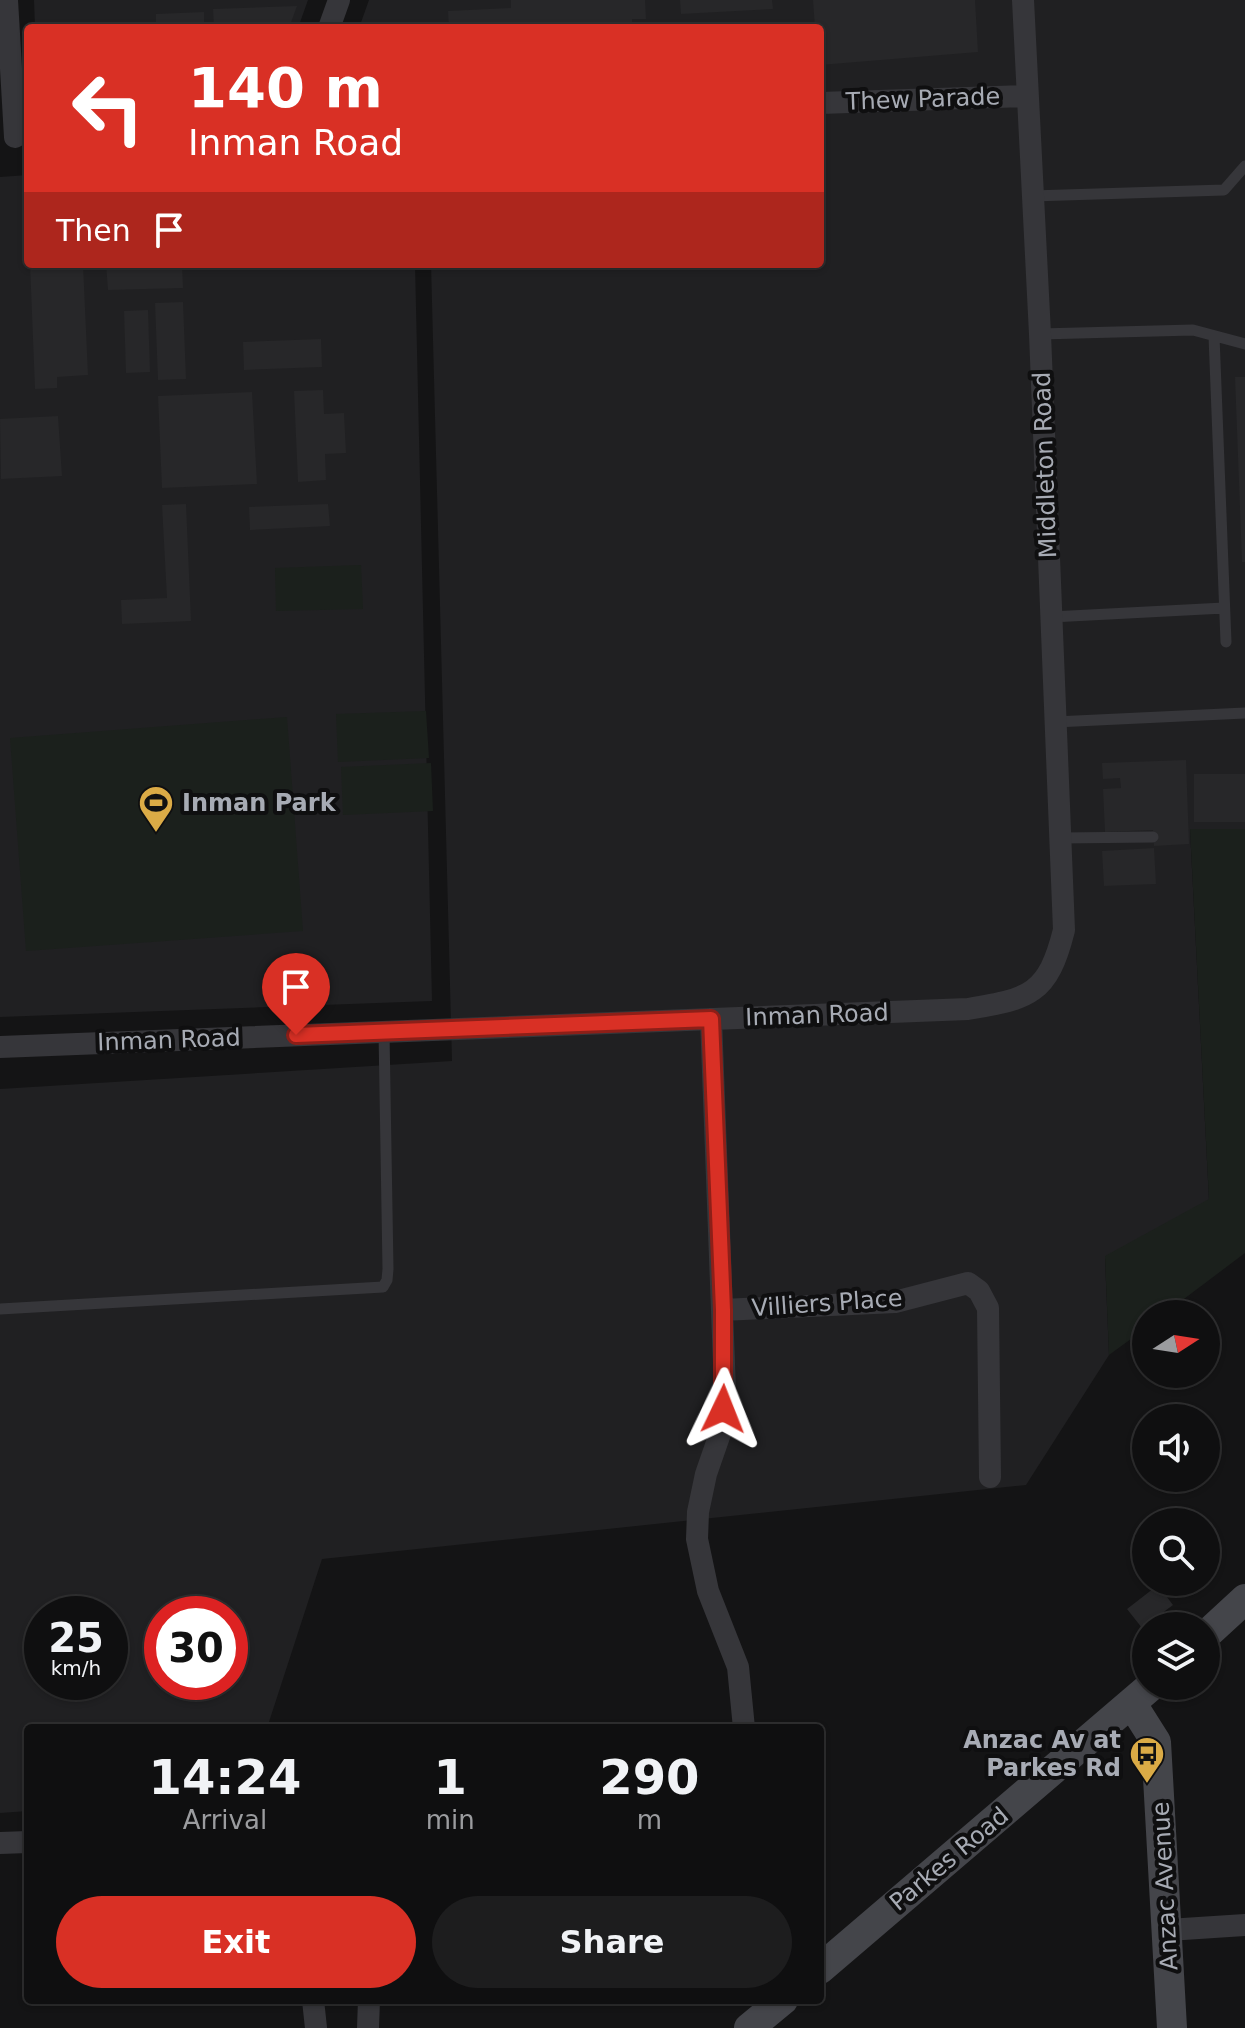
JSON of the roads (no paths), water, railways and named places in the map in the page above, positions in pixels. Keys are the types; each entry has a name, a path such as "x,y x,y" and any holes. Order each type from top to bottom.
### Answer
{"street":[{"path":"7,0 14,137"},
{"path":"330,24 339,0"},
{"name":"Middleton Road","path":"1023,0 1064,930"},
{"name":"Thew Parade","path":"824,103 1027,96"},
{"name":"Inman Road","path":"0,1047 968,1009 1011,1002 1030,994 1056,961 1064,930"},
{"path":"711,1019 725,1390 722,1428 706,1474 698,1512 697,1539 708,1591 738,1667 744,1724"},
{"name":"Villiers Place","path":"723,1310 895,1302 968,1283 979,1291 988,1308 990,1477"},
{"path":"1220,1622 1245,1599"},
{"name":"Parkes Road","path":"824,1966 1135,1700"},
{"name":"Anzac Avenue","path":"1143,1700 1156,1742 1172,2028"},
{"path":"0,1843 24,1842"},
{"path":"1168,1930 1245,1925"},
{"path":"313,2004 316,2028"},
{"path":"368,2028 369,2004"},
{"path":"749,2028 774,2004"}],"lane":[{"path":"1032,196 1224,190 1240,180 1245,166"},
{"path":"1040,334 1193,330 1245,344"},
{"path":"1214,336 1226,642"},
{"path":"1050,617 1224,608"},
{"path":"1055,722 1245,713"},
{"path":"1060,838 1153,837"},
{"path":"0,1309 383,1287 388,1269 384,1032"}],"place":[{"name":"Inman Park","path":"156,834"},
{"name":"Anzac Av at Parkes Rd","path":"1147,1785"}]}
